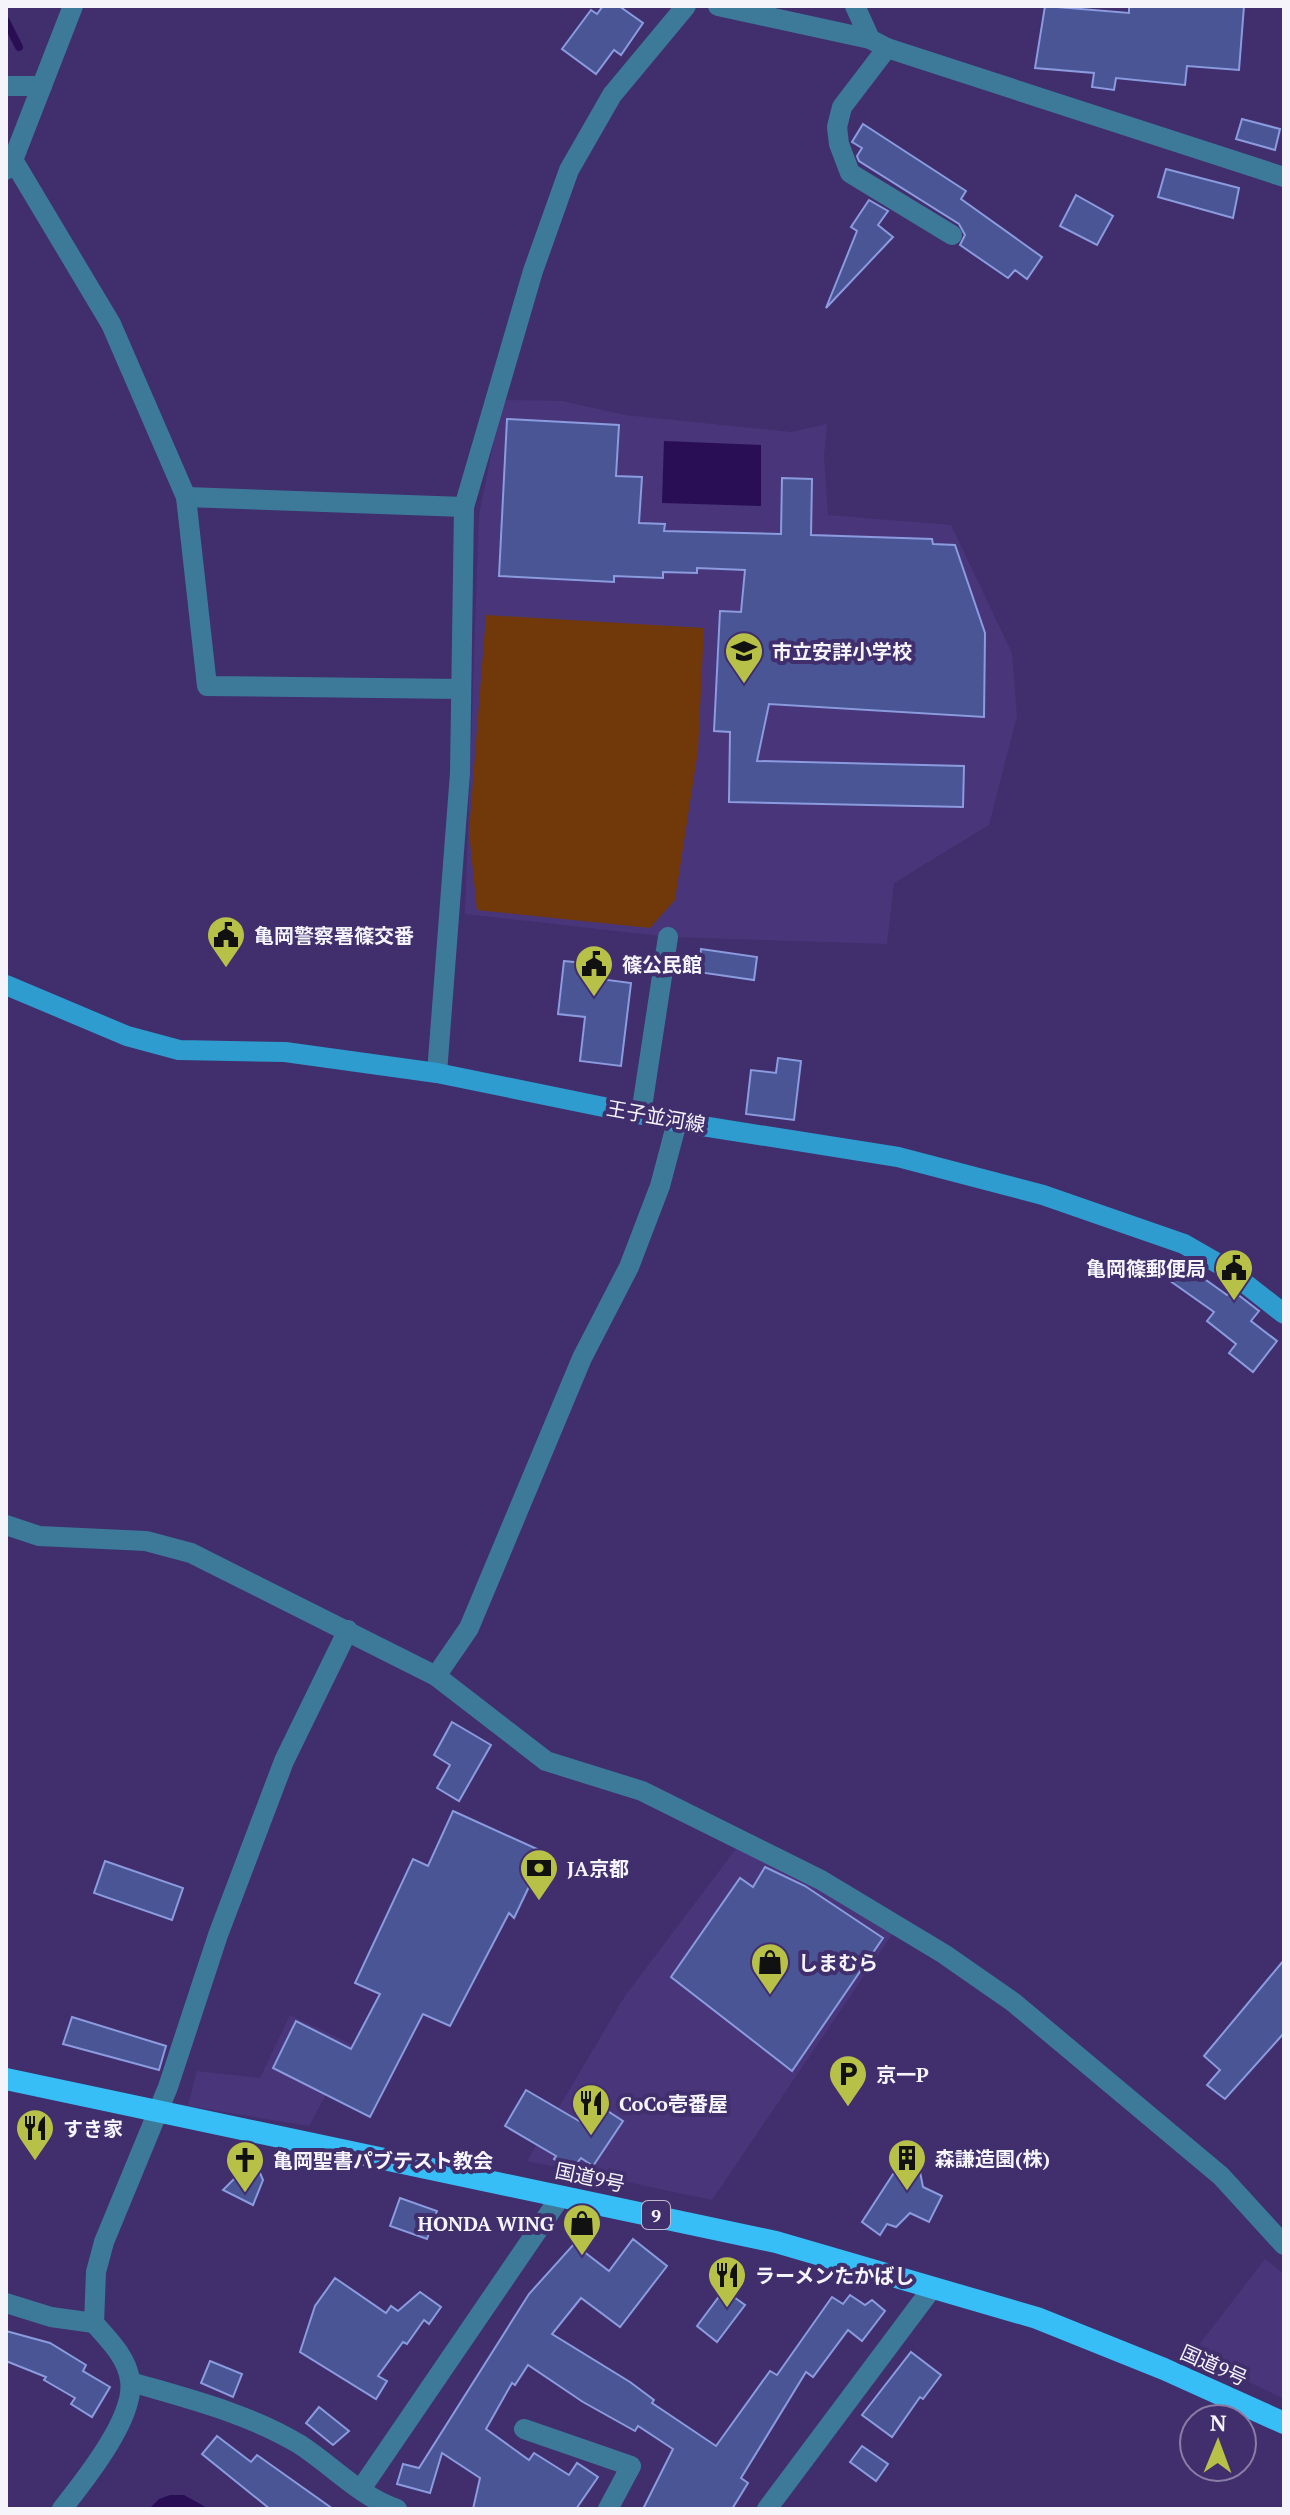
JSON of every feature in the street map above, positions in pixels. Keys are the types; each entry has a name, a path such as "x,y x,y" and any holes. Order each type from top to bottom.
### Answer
{"highway":[{"name":"国道9号","path":"6,2079 156,2108 776,2242 1037,2318 1164,2369 1284,2423"}],"main road":[{"name":"王子並河線","path":"6,985 127,1036 179,1050 285,1052 437,1073 677,1122 898,1157 1043,1195 1184,1244 1224,1267 1284,1314"}],"street":[{"path":"73,6 10,165 111,324 186,497 207,686 461,689"},
{"path":"437,1073 460,773 464,507 533,271 569,170 612,95 686,6"},
{"path":"718,6 878,44 1284,177"},
{"path":"855,6 878,44"},
{"path":"878,44 842,107 837,127 839,144 850,173 952,235"},
{"path":"6,86 42,86"},
{"path":"186,497 464,507"},
{"path":"641,1114 668,937"},
{"path":"436,1676 469,1628 582,1358 629,1267 660,1186 677,1122"},
{"path":"6,1525 39,1536 146,1541 191,1553 436,1676 546,1761 642,1791 821,1880 944,1954 1013,2002 1221,2176 1284,2245"},
{"path":"62,2509 101,2461 123,2414 131,2382 123,2359 94,2323 96,2272 104,2242 156,2108 168,2087 218,1935 284,1761 348,1630"},
{"path":"361,2489 561,2196"},
{"path":"767,2509 933,2287"},
{"path":"6,2303 51,2317 94,2323"},
{"path":"131,2382 242,2415 299,2445 379,2503 397,2509"},
{"path":"524,2429 631,2466 608,2509"}],"shaded area":[{"name":"市立安詳小学校","path":"502,400 562,401 625,415 791,432 827,424 824,456 828,515 951,525 1012,653 1017,716 989,825 894,883 887,944 668,937 465,914 479,515"},
{"path":"664,441 761,445 761,506 662,503"},
{"path":"486,615 704,628 698,751 675,900 650,928 477,910 469,832"},
{"path":"738,1846 770,1859 893,1933 712,2200 527,2161 625,1996"},
{"path":"290,2015 353,2045 309,2126 188,2106 197,2071 260,2078"},
{"path":"1265,2259 1284,2274 1284,2399 1192,2354"},
{"path":"184,2495 209,2509 149,2509 159,2499"}],"building":[{"path":"603,6 619,6 643,23 621,55 614,50 596,74 562,49 591,10 597,14"},
{"path":"1045,6 1129,13 1129,6 1244,6 1239,70 1187,66 1185,85 1116,78 1114,90 1092,87 1094,73 1035,68"},
{"path":"1242,119 1280,129 1275,150 1236,139"},
{"path":"863,124 966,191 961,199 1042,257 1027,279 1015,270 1008,278 960,245 965,235 959,224 859,161 857,156 862,148 852,142"},
{"path":"1166,169 1239,188 1233,218 1158,197"},
{"path":"1076,195 1113,216 1097,245 1060,226"},
{"path":"869,200 888,211 878,225 893,237 826,308 857,231 851,227"},
{"path":"507,419 619,425 616,476 642,477 639,523 665,524 664,531 781,534 782,478 812,479 811,535 932,539 933,544 955,545 985,633 984,717 769,704 757,761 964,766 963,807 729,802 730,732 714,731 720,611 741,612 745,570 697,568 697,573 663,572 663,578 614,576 614,582 499,576"},
{"path":"701,949 757,957 754,980 698,972"},
{"name":"篠公民館","path":"564,961 594,964 592,978 631,983 621,1066 580,1061 585,1017 558,1014"},
{"path":"778,1058 801,1061 794,1120 746,1114 751,1070 776,1073"},
{"path":"1178,1260 1227,1295 1232,1290 1259,1311 1251,1321 1277,1341 1253,1372 1229,1353 1236,1344 1207,1321 1214,1312 1166,1278"},
{"path":"452,1722 491,1745 459,1801 437,1788 450,1765 434,1755"},
{"path":"453,1811 537,1849 528,1867 536,1872 514,1918 509,1913 450,2026 423,2014 370,2117 273,2068 296,2021 351,2049 380,1994 355,1983 413,1859 428,1866"},
{"path":"105,1861 183,1888 172,1920 94,1893"},
{"path":"765,1867 805,1886 883,1938 792,2071 671,1977 740,1878 753,1887"},
{"path":"1284,1960 1284,2033 1225,2099 1207,2085 1220,2070 1204,2056"},
{"path":"72,2017 166,2046 159,2070 63,2044"},
{"path":"526,2090 579,2121 592,2101 623,2121 593,2166 581,2158 571,2170 554,2159 556,2156 505,2126"},
{"name":"森謙造園(株)","path":"899,2165 920,2172 923,2187 942,2196 929,2222 910,2213 896,2227 887,2224 880,2235 862,2222"},
{"path":"243,2170 260,2173 263,2180 253,2205 223,2190"},
{"path":"400,2198 437,2211 427,2239 390,2226"},
{"path":"633,2239 667,2266 620,2327 581,2298 552,2334 630,2382 654,2400 652,2403 716,2446 770,2371 777,2375 832,2297 843,2304 850,2295 865,2305 872,2300 885,2311 862,2341 848,2330 813,2377 806,2372 741,2478 748,2483 732,2509 643,2509 673,2449 638,2426 635,2431 583,2402 528,2365 515,2385 512,2383 486,2429 529,2460 534,2453 569,2475 577,2463 598,2477 576,2509 473,2509 480,2478 442,2453 430,2493 397,2484 403,2464 419,2468 529,2294 574,2244 609,2271"},
{"path":"335,2278 386,2313 391,2306 398,2311 420,2292 441,2307 429,2324 424,2320 407,2344 403,2342 378,2376 387,2381 376,2399 300,2352 315,2306"},
{"path":"724,2290 745,2305 717,2342 697,2326"},
{"path":"6,2331 50,2343 86,2365 83,2371 110,2387 92,2417 71,2404 75,2398 44,2380 46,2377 6,2361"},
{"path":"911,2352 941,2375 923,2399 920,2397 892,2437 862,2415"},
{"path":"210,2361 242,2374 233,2397 201,2383"},
{"path":"319,2407 349,2431 333,2445 306,2423"},
{"path":"217,2436 251,2462 257,2455 333,2509 270,2509 202,2454"},
{"path":"862,2446 888,2464 876,2481 850,2462"}],"waterway":[{"path":"6,21 19,47"}],"place":[{"name":"市立安詳小学校","path":"744,685"},
{"name":"亀岡警察署篠交番","path":"226,969"},
{"name":"篠公民館","path":"594,998"},
{"name":"亀岡篠郵便局","path":"1234,1302"},
{"name":"JA京都","path":"539,1902"},
{"name":"しまむら","path":"770,1996"},
{"name":"京一P","path":"848,2108"},
{"name":"CoCo壱番屋","path":"591,2137"},
{"name":"すき家","path":"35,2162"},
{"name":"森謙造園(株)","path":"907,2192"},
{"name":"亀岡聖書パブテスト教会","path":"245,2194"},
{"name":"HONDA WING","path":"582,2257"},
{"name":"ラーメンたかばし","path":"727,2309"}]}
